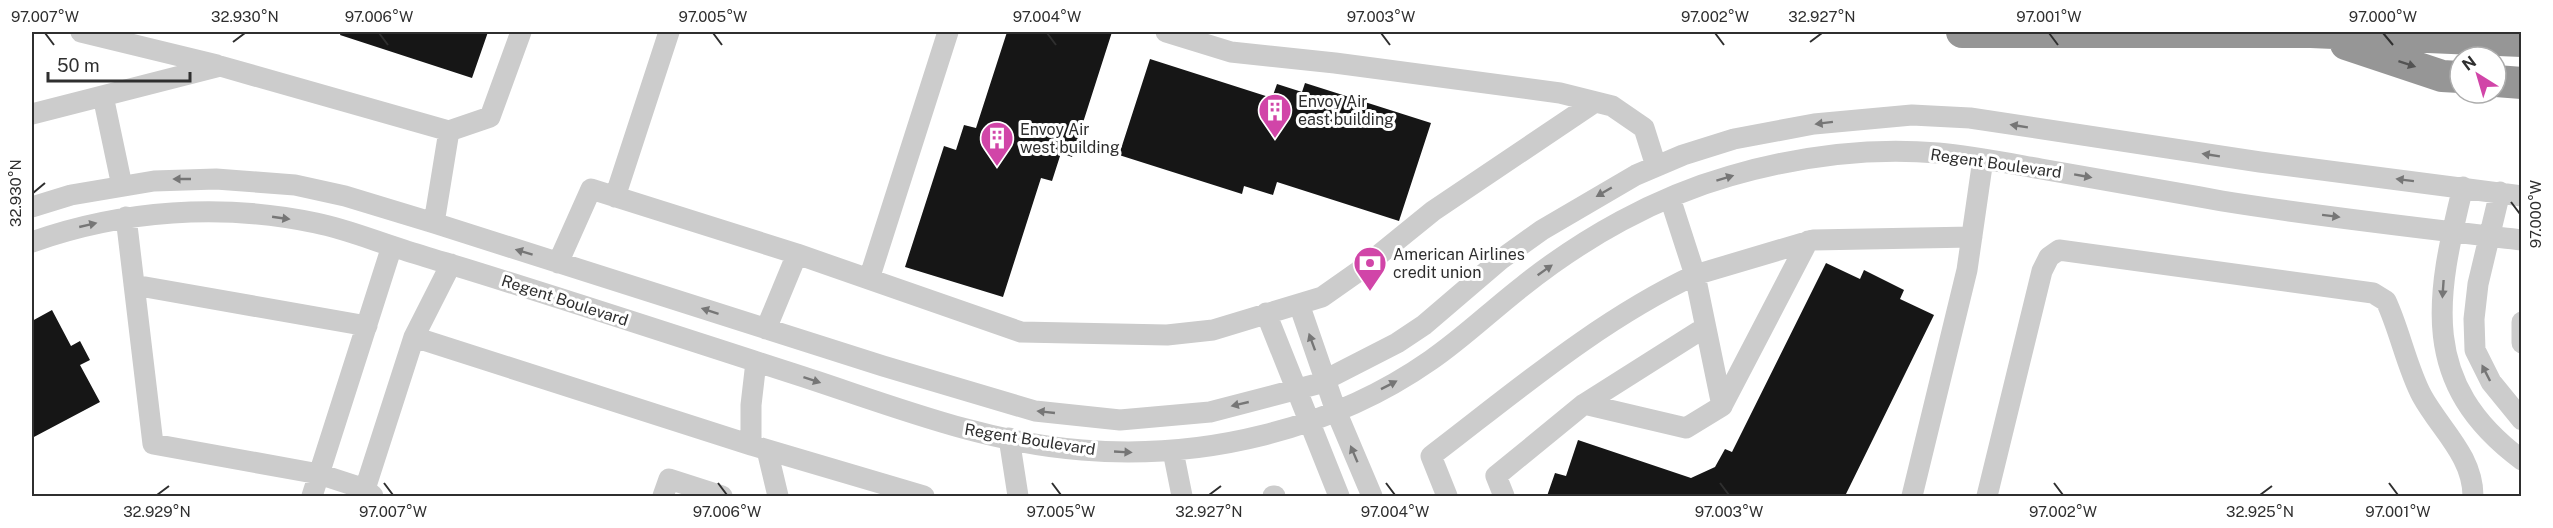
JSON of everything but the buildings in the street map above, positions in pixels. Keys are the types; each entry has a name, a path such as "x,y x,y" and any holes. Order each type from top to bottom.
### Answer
{"highway":[{"path":"1962,32 2311,32 2522,41"},
{"path":"2311,32 2448,76"}],"street":[{"path":"81,32 220,66 449,131 490,117 521,32"},
{"path":"615,197 669,32"},
{"path":"869,279 948,32"},
{"path":"1166,32 1232,52 1335,63 1560,93 1612,106 1644,128 1656,166"},
{"path":"32,114 220,66"},
{"path":"103,96 122,186"},
{"path":"558,263 591,189 797,254 1021,332 1167,335 1213,330 1322,297 1359,272 1433,211 1595,102"},
{"name":"Regent Boulevard","path":"32,207 71,195 173,179 295,184 345,196 434,223 766,329 1035,411 1120,420 1210,411 1296,391 1326,379 1397,343 1424,325 1500,260 1542,230 1604,192 1656,166 1734,139 1814,124 1912,116 1970,118 2260,162 2522,196"},
{"path":"434,223 449,131"},
{"name":"Regent Boulevard","path":"32,242 64,231 126,217 160,213 255,214 317,223 979,434 1076,450 1151,453 1242,439 1310,421 1336,411 1411,374 1466,333 1525,284 1579,246 1670,198 1725,177 1818,157 1852,154 1932,153 1983,159 2273,209 2522,240"},
{"path":"1912,496 1967,270 1983,159"},
{"path":"2463,187 2443,280 2440,320 2446,358 2459,391 2479,421 2503,446 2522,460"},
{"path":"2500,192 2478,285 2474,319 2475,350 2491,382 2522,420"},
{"path":"1670,198 1695,275 1704,328 1722,406"},
{"path":"126,217 153,444 319,474 369,493 414,337 451,264"},
{"path":"1447,496 1431,456 1550,366 1652,295 1695,275 1808,241 1972,237"},
{"path":"1584,404 1686,428 1722,406 1808,241"},
{"path":"312,496 393,246"},
{"path":"1987,496 2042,271 2049,257 2059,250 2373,293 2386,301 2421,394 2467,463 2473,484 2473,496"},
{"path":"766,329 797,254"},
{"path":"134,285 367,326"},
{"path":"1299,304 1336,411 1372,496"},
{"path":"1266,313 1339,496"},
{"path":"2522,322 2522,343"},
{"path":"1504,496 1496,476 1584,404 1704,328"},
{"path":"414,337 759,447 924,496"},
{"path":"756,362 751,405 759,447 778,496"},
{"path":"1009,438 1018,496"},
{"path":"1173,451 1182,496"},
{"path":"663,496 669,478 722,496"}],"place":[{"name":"Envoy Air east building","path":"1275,139"},
{"name":"Envoy Air west building","path":"997,167"},
{"name":"American Airlines credit union","path":"1370,292"}]}
